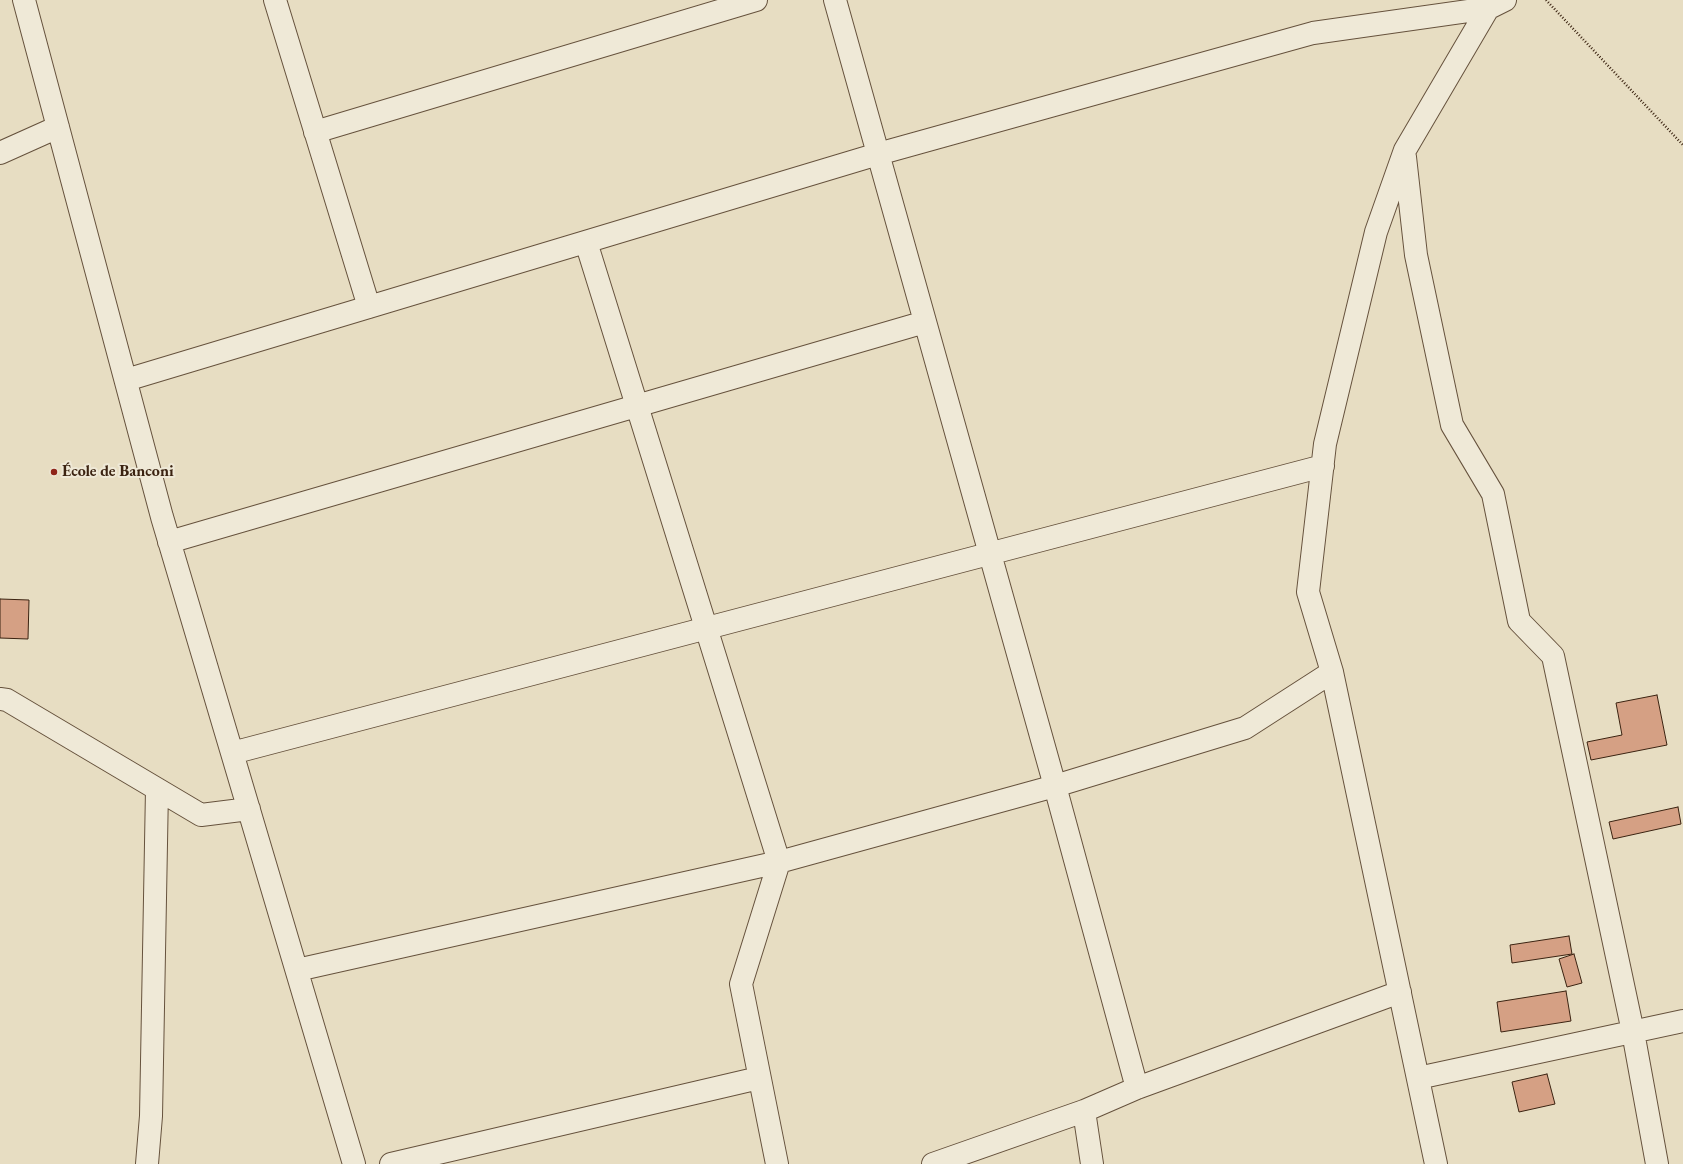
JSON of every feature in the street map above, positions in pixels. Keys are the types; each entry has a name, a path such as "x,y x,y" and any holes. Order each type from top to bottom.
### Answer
{"street":[{"path":"24,0 170,542 354,1164"},
{"path":"275,0 369,307"},
{"path":"315,132 756,0"},
{"path":"835,0 1055,786 1136,1088"},
{"path":"126,380 878,154 1313,33 1495,3"},
{"path":"1436,1164 1332,672 1308,592 1325,444 1376,232 1405,150 1495,3"},
{"path":"0,152 58,127"},
{"path":"1405,150 1416,255 1452,425 1493,494 1519,621 1553,656 1633,1032 1657,1164"},
{"path":"586,242 779,862 741,984 777,1164"},
{"path":"170,542 925,322"},
{"path":"232,754 1323,466"},
{"path":"297,970 779,862 1055,786 1245,728 1332,672"},
{"path":"0,699 7,700 201,815 249,809"},
{"path":"147,1164 151,1116 157,789"},
{"path":"933,1164 1084,1111 1136,1088 1400,992"},
{"path":"1418,1078 1683,1021"},
{"path":"391,1164 760,1078"},
{"path":"1084,1111 1092,1164"}],"path":[{"path":"1546,0 1683,145"}],"building":[{"path":"0,599 29,600 28,639 0,638"},
{"path":"1657,695 1667,745 1591,760 1587,742 1622,735 1616,703"},
{"path":"1678,807 1681,824 1613,839 1609,822"},
{"path":"1569,936 1572,954 1512,963 1510,945"},
{"path":"1574,954 1582,983 1567,987 1559,959"},
{"path":"1566,991 1571,1021 1501,1032 1497,1002"},
{"path":"1547,1074 1555,1104 1519,1112 1512,1082"}],"place":[{"name":"École de Banconi","path":"54,472"}]}
